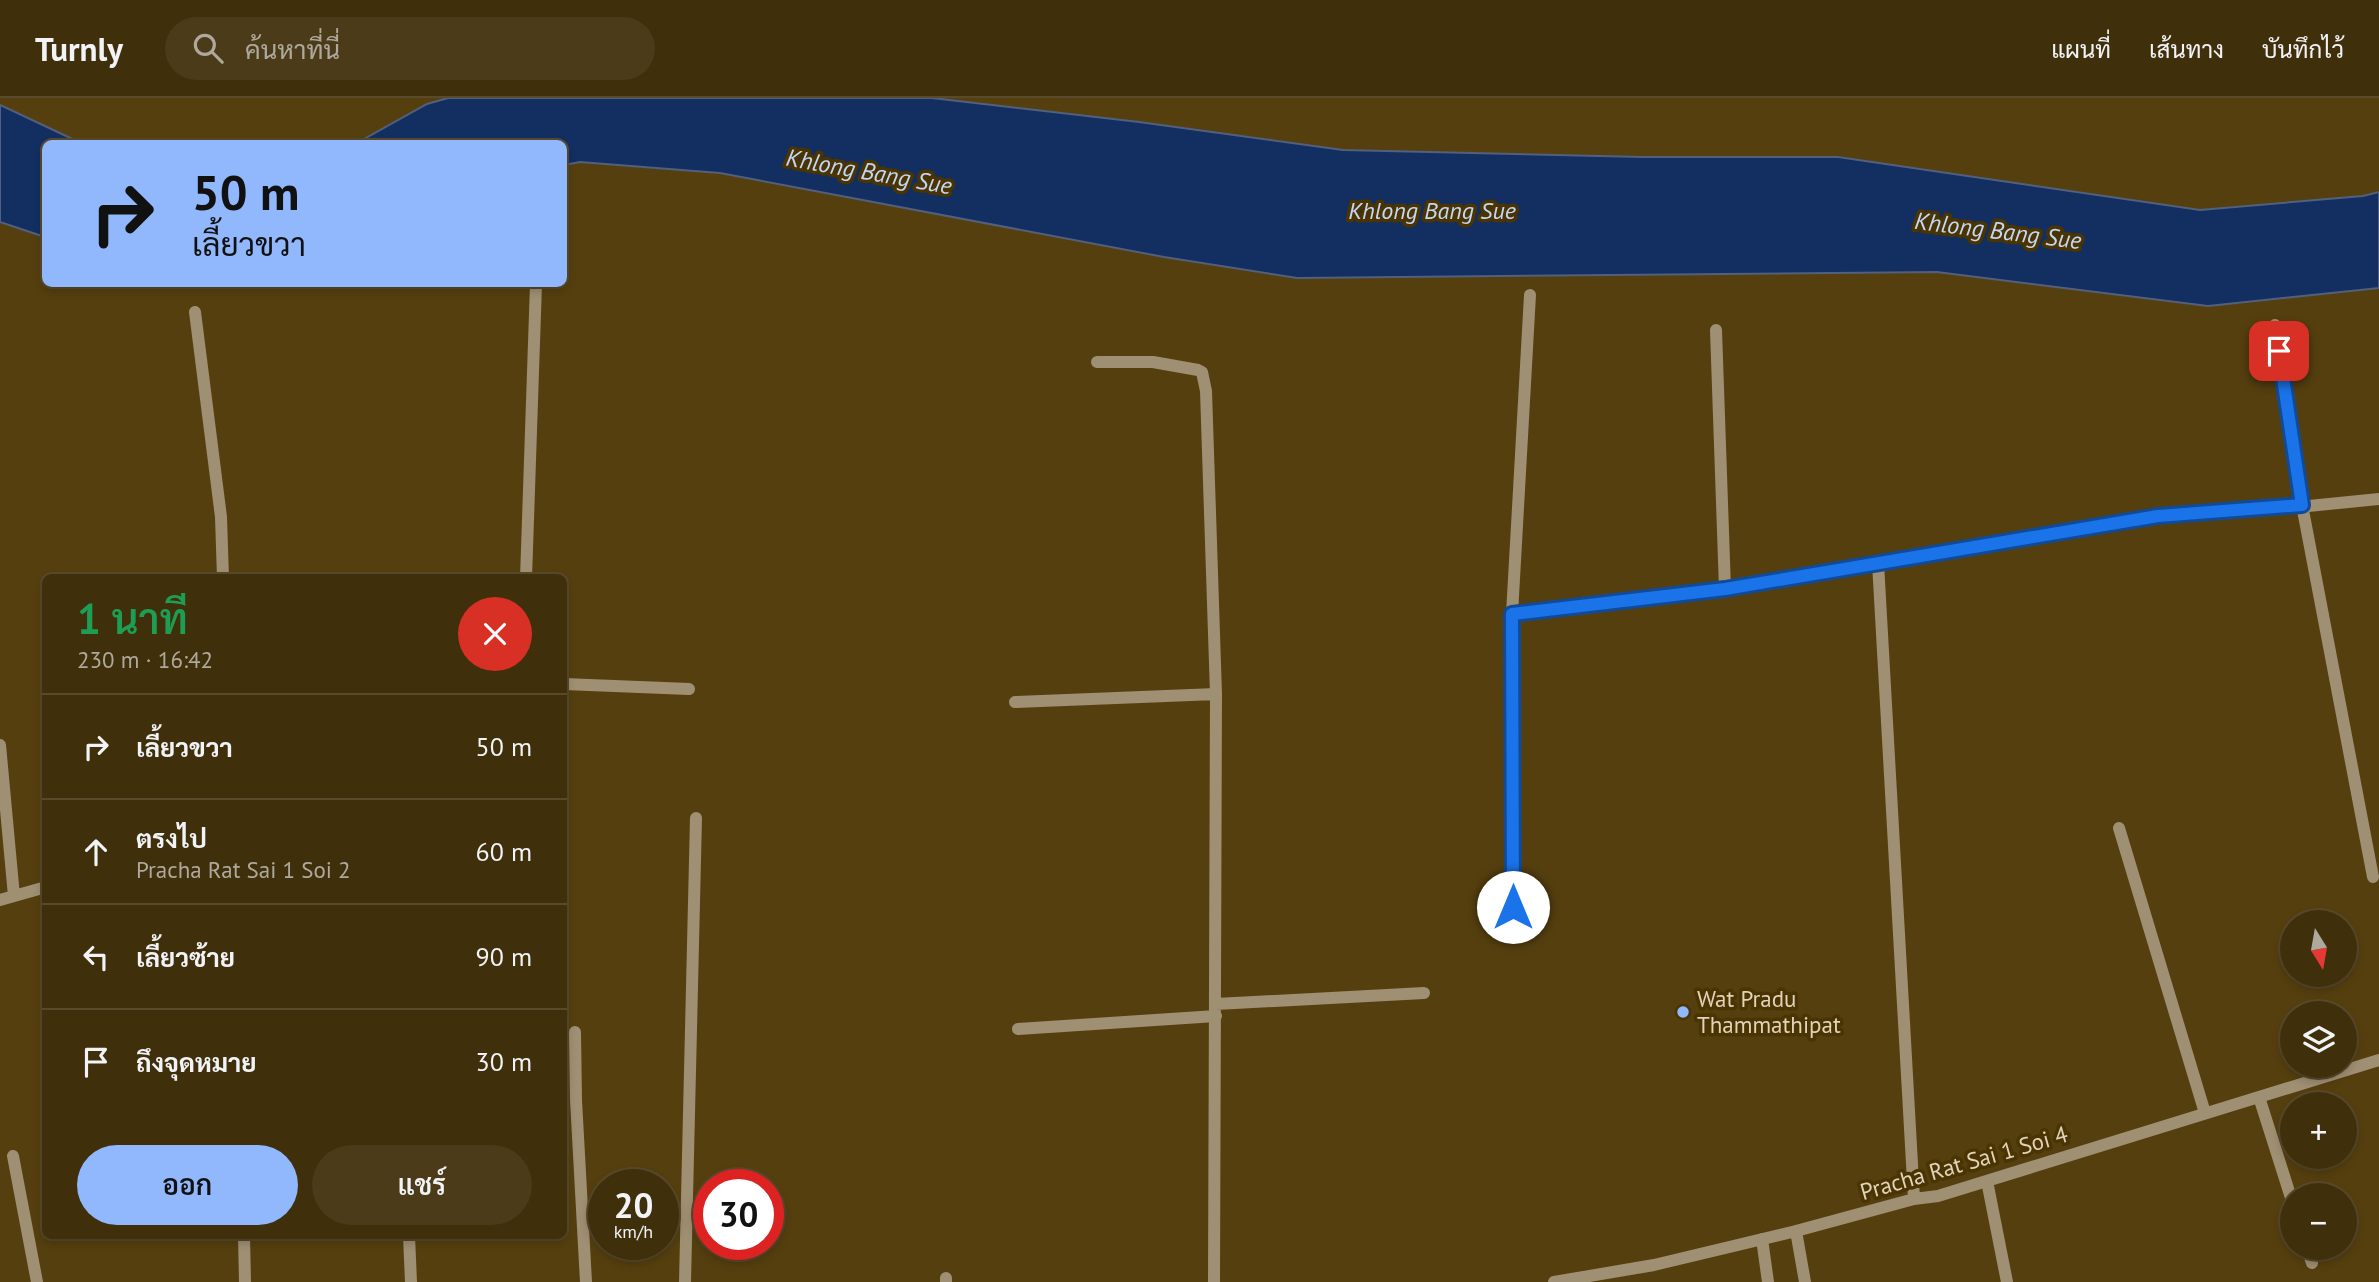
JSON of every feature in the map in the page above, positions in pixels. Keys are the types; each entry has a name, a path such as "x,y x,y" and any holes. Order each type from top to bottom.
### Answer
{"street":[{"path":"526,574 536,287"},
{"path":"1513,907 1512,614 1530,295"},
{"path":"195,312 221,517 223,574"},
{"path":"2275,325 2302,505 2373,877"},
{"path":"1716,330 1725,589"},
{"path":"1097,362 1153,362 1198,370 1204,377 1209,423 1216,694 1214,1282"},
{"path":"1512,614 1725,589 2158,516 2379,499"},
{"path":"1878,563 1914,1199"},
{"path":"567,684 689,689"},
{"path":"1015,702 1216,694"},
{"path":"0,746 14,896"},
{"path":"685,1282 696,818"},
{"path":"2119,828 2205,1113"},
{"path":"0,900 42,888"},
{"path":"1017,1029 1424,993"},
{"path":"575,1032 586,1282"},
{"name":"Pracha Rat Sai 1 Soi 4","path":"1554,1282 1654,1265 1914,1199 1938,1196 2379,1060"},
{"path":"2259,1097 2286,1183"},
{"path":"13,1156 37,1282"},
{"path":"1987,1181 2007,1282"},
{"path":"1796,1231 1805,1282"},
{"path":"244,1239 246,1282"},
{"path":"409,1239 411,1282"},
{"path":"1762,1239 1768,1282"}],"water":[{"name":"Khlong Bang Sue","path":"448,98 932,98 1139,122 1343,150 1642,157 1838,157 2200,210 2363,196 2379,192 2379,288 2208,306 1937,272 1297,278 1164,257 720,173 580,162 567,164 567,140 362,140 427,104"},
{"path":"0,105 75,140 42,140 42,236 0,222"}],"place":[{"name":"Wat Pradu Thammathipat","path":"1683,1012"}],"route":[{"path":"1513,907 1512,614 1725,589 2158,516 2278,509 2302,505 2279,351"}]}
